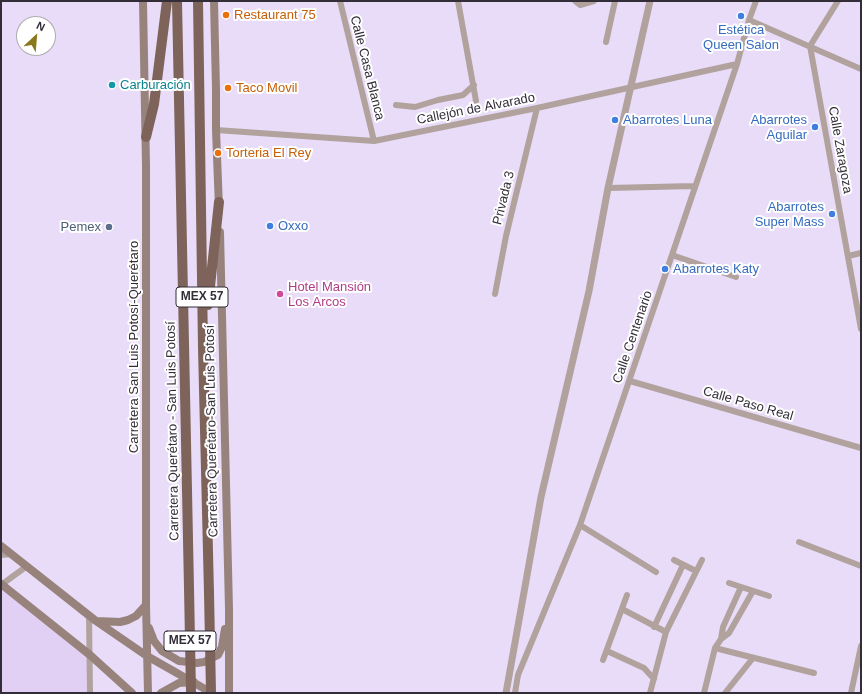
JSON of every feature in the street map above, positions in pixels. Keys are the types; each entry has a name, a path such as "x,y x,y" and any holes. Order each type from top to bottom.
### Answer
{"highway":[{"path":"146,137 154,104 167,1"},
{"name":"Carretera Querétaro - San Luis Potosí","path":"177,1 191,693"},
{"name":"MEX 57","path":"198,1 203,348 212,693"},
{"path":"203,348 219,202"}],"main road":[{"name":"Carretera San Luis Potosí-Querétaro","path":"143,1 146,137 146,620 148,693"},
{"name":"Carretera Querétaro-San Luis Potosí","path":"214,1 229,608 229,693"},
{"path":"1,546 96,621 147,656 212,693"},
{"path":"1,585 90,655 132,693"},
{"path":"96,621 120,622 128,620 136,616 146,605"},
{"path":"146,620 154,641 162,651 179,661 197,663 204,662 218,655 222,647 229,608"},
{"path":"161,693 179,683 194,682"}],"street":[{"name":"Calle Casa Blanca","path":"340,1 374,141"},
{"path":"458,1 476,101"},
{"path":"575,1 580,5 594,1"},
{"path":"606,42 615,1"},
{"path":"506,693 541,498 589,291 608,188 650,1"},
{"name":"Calle Centenario","path":"515,693 518,675 580,525 737,64 749,20 756,1"},
{"path":"810,46 838,1"},
{"path":"749,20 861,69"},
{"name":"Calle Zaragoza","path":"810,46 861,329"},
{"name":"Callejón de Alvarado","path":"216,130 374,141 537,108 737,64"},
{"path":"396,105 415,107 463,94 474,85"},
{"name":"Privada 3","path":"496,294 506,236 537,108"},
{"path":"608,188 695,186"},
{"path":"848,256 861,253"},
{"path":"672,255 736,277"},
{"name":"Calle Paso Real","path":"630,381 861,448"},
{"path":"580,525 656,572"},
{"path":"799,542 861,566"},
{"path":"1,555 12,554"},
{"path":"674,560 696,571"},
{"path":"650,693 666,632 702,560"},
{"path":"654,627 684,565"},
{"path":"1,585 27,566"},
{"path":"730,583 769,596"},
{"path":"704,693 715,648 741,587"},
{"path":"720,639 729,633 753,591"},
{"path":"603,660 627,595"},
{"path":"622,609 666,632"},
{"path":"89,616 90,693"},
{"path":"851,693 861,646"},
{"path":"715,648 814,673"},
{"path":"607,652 644,668 654,679"},
{"path":"725,693 753,658"},
{"path":"644,668 657,666"},
{"path":"508,680 513,679 518,675"}],"shaded area":[{"path":"1,588 87,654 87,693 1,693"}],"place":[{"name":"Restaurant 75","path":"226,15"},
{"name":"Estética Queen Salon","path":"741,16"},
{"name":"Carburación","path":"112,85"},
{"name":"Taco Movil","path":"228,88"},
{"name":"Abarrotes Luna","path":"615,120"},
{"name":"Abarrotes Aguilar","path":"815,127"},
{"name":"Torteria El Rey","path":"218,153"},
{"name":"Abarrotes Super Mass","path":"832,214"},
{"name":"Oxxo","path":"270,226"},
{"name":"Pemex","path":"109,227"},
{"name":"Abarrotes Katy","path":"665,269"},
{"name":"Hotel Mansión Los Arcos","path":"280,294"}]}
